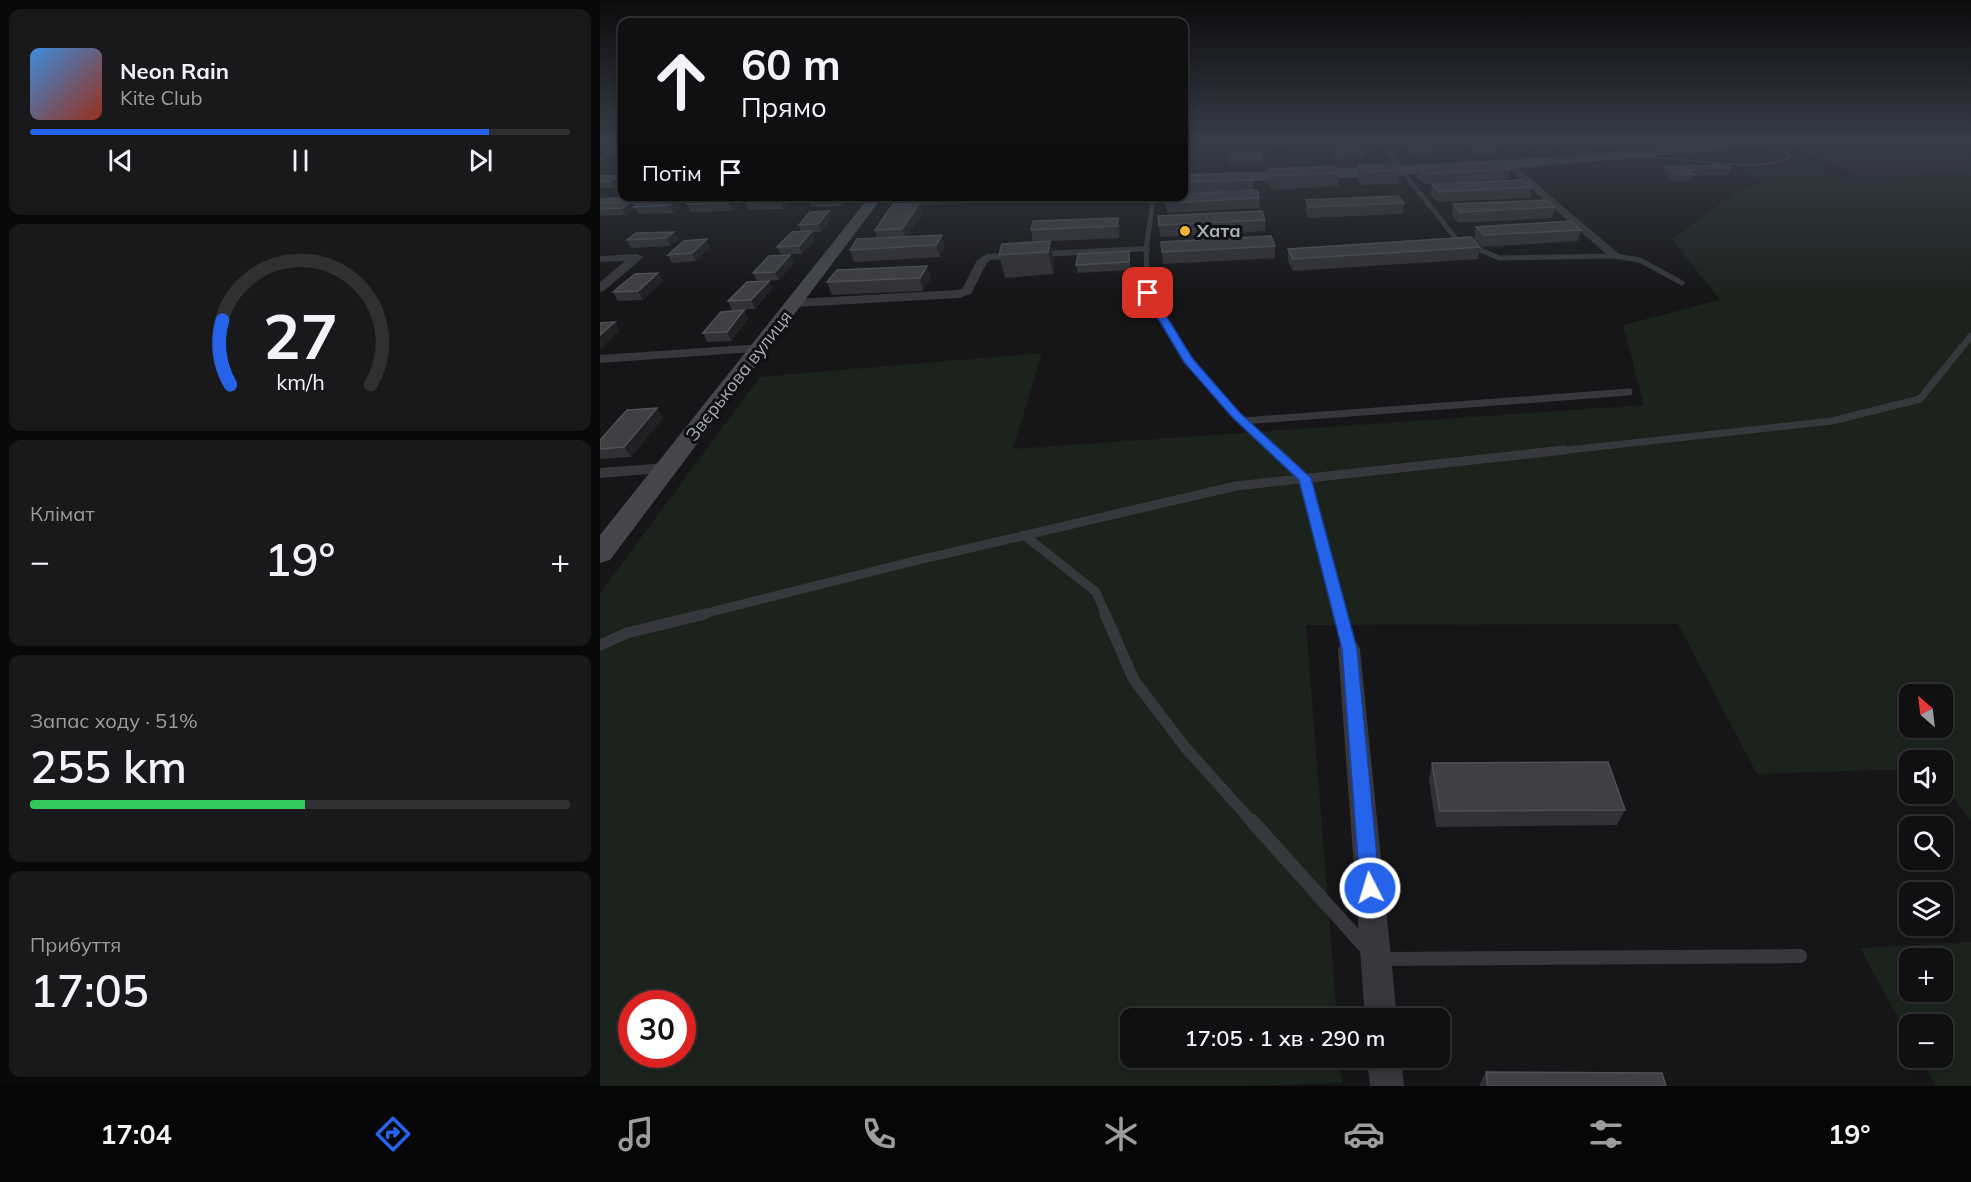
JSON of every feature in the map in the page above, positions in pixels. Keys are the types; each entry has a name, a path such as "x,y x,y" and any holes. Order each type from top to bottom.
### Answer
{"main road":[{"path":"600,197 618,196"},
{"path":"600,202 624,201"},
{"name":"Звєрькова вулиця","path":"600,554 874,201"}],"street":[{"path":"1541,193 1615,256"},
{"path":"796,303 959,294 967,291 981,262 987,257 1146,249"},
{"path":"600,259 637,257 600,288"},
{"path":"600,359 762,348"},
{"path":"600,473 667,468"},
{"path":"1349,649 1380,1008"},
{"path":"1385,1068 1387,1086"}],"lane":[{"path":"1419,193 1457,240 1499,258 1615,256 1640,260 1682,283"},
{"path":"1152,201 1146,249 1148,293 1188,360 1243,421 1305,478 1349,649"},
{"path":"1457,245 1469,245"},
{"path":"600,645 627,633 1024,535 1236,486 1832,421 1920,399 1971,336"},
{"path":"1243,421 1629,392"},
{"path":"1024,535 1095,592 1134,680 1185,747 1376,959 1800,956"}],"shaded area":[{"path":"1736,193 1971,193 1971,821 1953,798 1953,750 1899,750 1899,769 1757,774 1678,624 1306,625 1336,1008 1120,1008 1120,1068 1341,1068 1342,1083 1242,1086 600,1086 600,593 760,377 1042,353 1013,449 1644,405 1623,325 1720,300 1672,239"},
{"path":"1971,942 1971,1086 1936,1086 1926,1068 1953,1068 1953,1014 1899,1014 1899,1020 1860,948"}],"building":[{"path":"1258,193 1259,198 1166,203 1166,201 1188,201 1188,194"},
{"path":"1398,196 1404,203 1309,207 1306,200"},
{"path":"1547,200 1555,207 1460,212 1453,204"},
{"path":"642,201 676,201 670,205 634,207"},
{"path":"692,201 731,201 728,203 687,204"},
{"path":"748,201 781,201 780,202 746,203"},
{"path":"631,202 622,208 600,209 600,203"},
{"path":"920,202 902,229 875,230 894,203"},
{"path":"829,211 818,224 799,225 810,212"},
{"path":"1262,211 1265,220 1159,225 1158,216"},
{"path":"1118,218 1117,226 1031,230 1033,221"},
{"path":"1571,221 1581,230 1484,235 1476,227"},
{"path":"812,231 799,246 777,247 792,232"},
{"path":"674,232 666,238 627,240 636,233"},
{"path":"942,235 936,245 850,250 857,239"},
{"path":"1271,236 1275,246 1162,252 1161,242"},
{"path":"1471,237 1480,247 1293,259 1288,249"},
{"path":"707,239 692,253 668,255 684,241"},
{"path":"1050,241 1048,252 999,255 1002,244"},
{"path":"1129,251 1129,262 1076,265 1078,254"},
{"path":"790,255 775,272 753,273 769,256"},
{"path":"927,266 920,278 827,282 837,270"},
{"path":"658,273 638,291 613,292 635,274"},
{"path":"769,281 751,300 728,301 747,282"},
{"path":"744,310 727,332 703,333 721,312"},
{"path":"615,322 600,335 600,323"},
{"path":"657,408 624,447 600,449 600,440 627,410"},
{"path":"1608,762 1625,810 1440,811 1432,763"},
{"path":"1486,1072 1662,1073 1666,1086 1488,1086"}],"tram line":[{"path":"600,201 618,200"}],"place":[{"name":"Хата","path":"1185,231"}],"route":[{"path":"1148,293 1188,360 1236,415 1305,478 1349,649 1370,888"}]}
